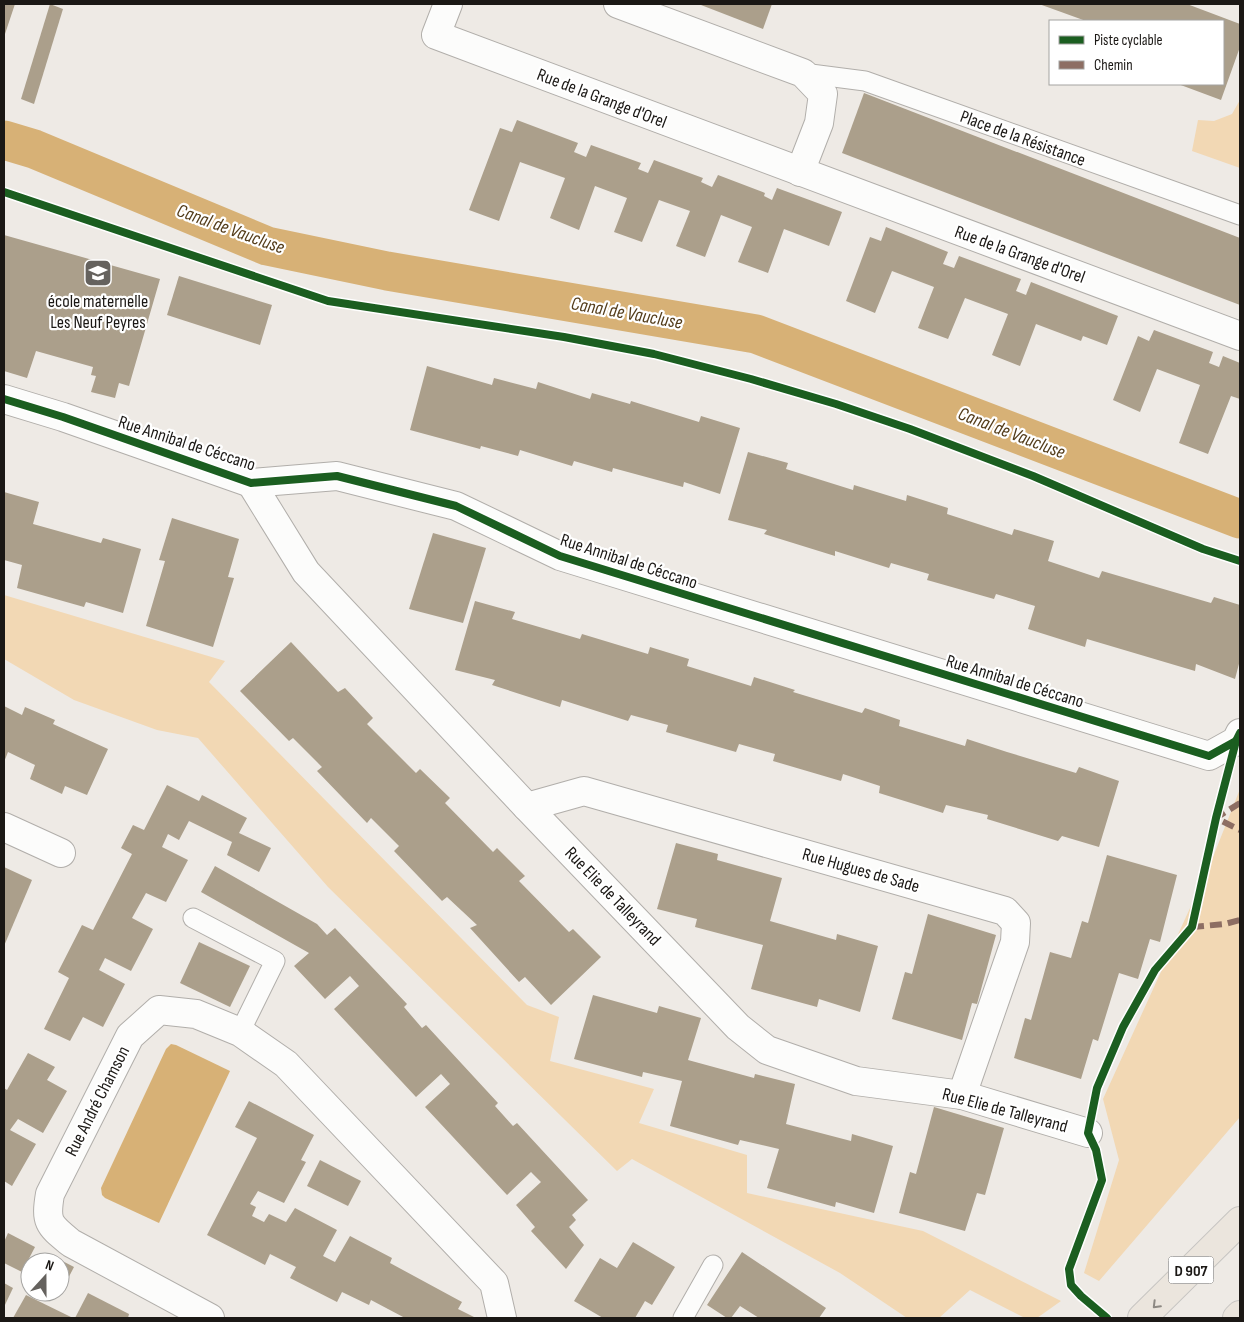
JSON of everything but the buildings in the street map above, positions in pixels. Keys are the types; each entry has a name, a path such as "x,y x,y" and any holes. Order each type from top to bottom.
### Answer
{"highway":[{"name":"D 907","path":"1142,1318 1240,1221"},
{"path":"1237,1318 1240,1315"}],"street":[{"name":"Rue de la Grange d'Orel","path":"448,4 436,35 1240,336"},
{"path":"618,4 665,12 803,73 823,94 820,123 800,172"},
{"name":"Rue Annibal de Céccano","path":"4,399 63,417 252,483 337,476 456,506 560,556 1209,756 1236,741 1240,733"},
{"name":"Rue Elie de Talleyrand","path":"252,483 306,572 526,807 738,1027 767,1050 856,1081 962,1095 1088,1133"},
{"name":"Rue Hugues de Sade","path":"526,807 584,791 1005,911 1016,923 1015,942 962,1095"},
{"path":"4,827 61,853"},
{"name":"Rue André Chamson","path":"210,1318 71,1243 54,1228 47,1214 50,1194 130,1036 159,1010 196,1014 240,1032 286,1064 494,1283 502,1318"}],"lane":[{"name":"Place de la Résistance","path":"803,73 865,81 1240,215"},
{"path":"193,918 275,961 240,1032"},
{"path":"683,1318 713,1265"}],"shaded area":[{"path":"1240,100 1240,168 1192,151 1198,120 1214,121 1232,114"},
{"path":"4,595 225,661 209,682 527,1005 559,1017 550,1061 654,1089 639,1123 747,1155 747,1193 923,1231 1061,1301 1037,1318 1025,1318 970,1290 939,1318 907,1318 840,1273 632,1159 617,1171 328,887 198,738 157,730 74,700 4,659"},
{"path":"1240,789 1240,1117 1099,1281 1084,1273 1119,1160 1103,1099 1211,862"},
{"path":"171,1044 230,1071 159,1223 105,1198 102,1195 101,1188 166,1049"}],"waterway":[{"name":"Canal de Vaucluse","path":"4,140 34,149 267,246 387,271 756,334 1240,519"}],"marked path":[{"path":"1240,803 1216,818 1240,830"},
{"path":"1192,927 1225,924 1240,920"}],"cycle path":[{"path":"4,192 328,301 564,337 654,354 751,379 836,404 910,429 1033,476 1203,549 1240,561"},
{"path":"4,399 63,417 251,483 337,476 456,506 560,556 1209,756 1236,741 1240,733"},
{"path":"1107,1318 1071,1285 1069,1269 1102,1180 1096,1150 1088,1133 1097,1088 1123,1027 1155,970 1192,927 1216,818 1236,741"}],"place":[{"name":"école maternelle Les Neuf Peyres","path":"98,273"}]}
